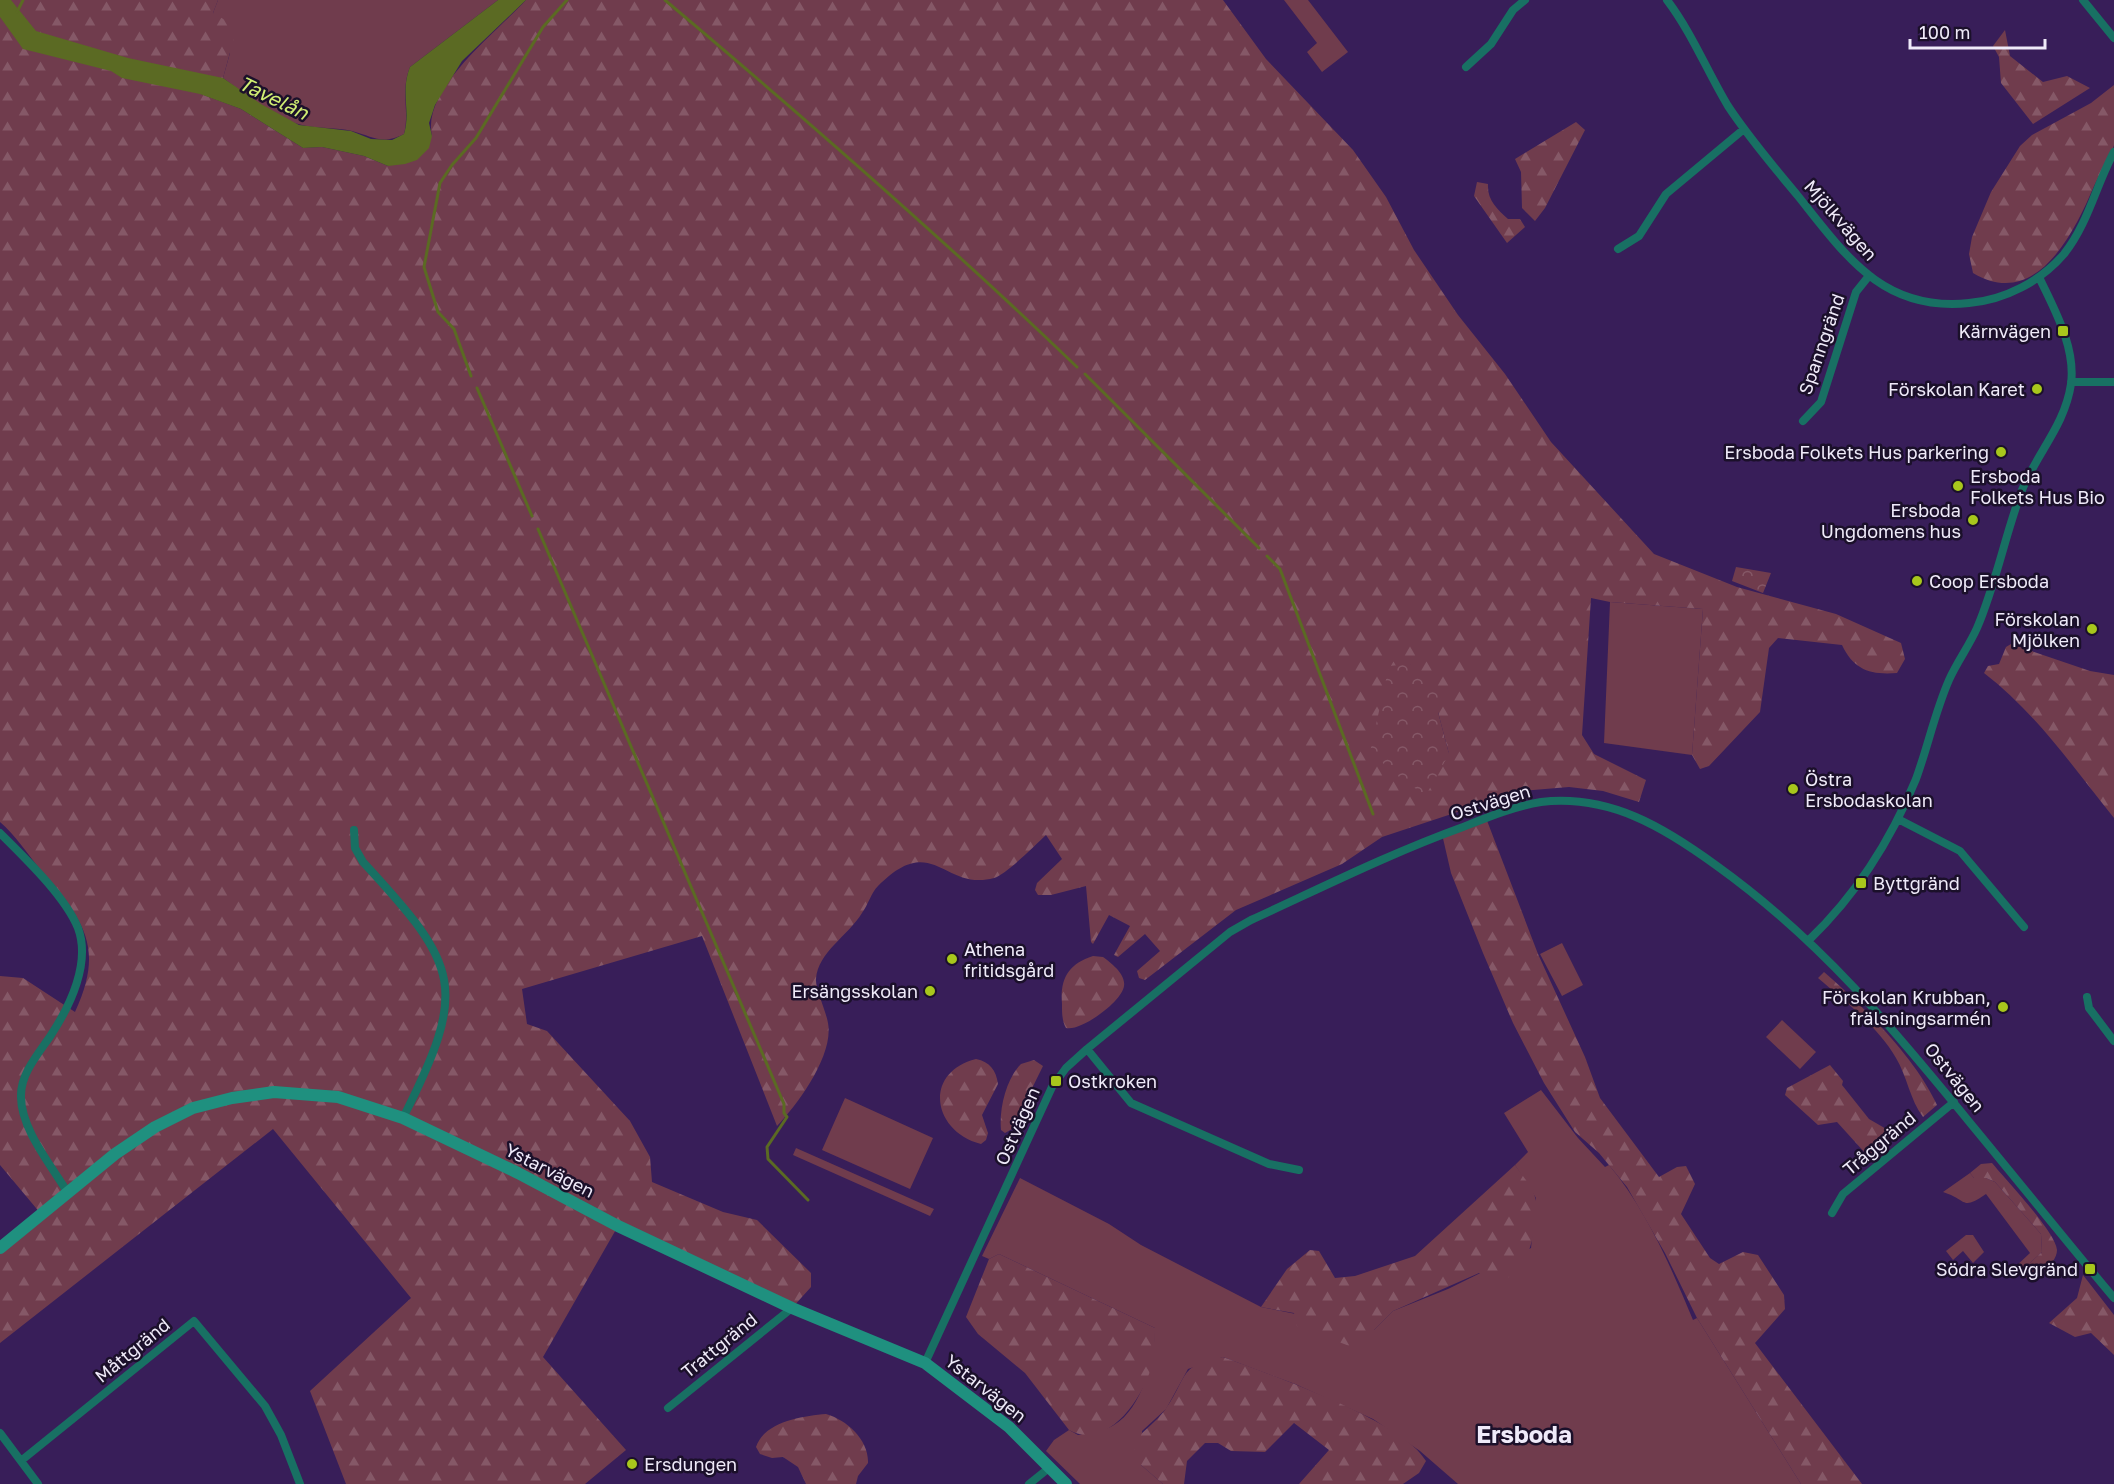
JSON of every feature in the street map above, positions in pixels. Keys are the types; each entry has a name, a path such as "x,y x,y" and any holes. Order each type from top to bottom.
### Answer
{"street":[{"path":"1466,67 1491,44 1513,10 1524,0"},
{"name":"Mjölkvägen","path":"1667,0 1679,16 1728,106 1744,129 1846,256 1868,277 1915,300 1956,305 1990,300 2010,293 2039,277 2051,267 2075,237 2114,152"},
{"path":"2083,0 2114,38"},
{"path":"1618,249 1639,236 1666,194 1744,129"},
{"name":"Spanngränd","path":"1803,421 1821,402 1856,292 1868,277"},
{"path":"1809,939 1830,920 1861,883 1898,819 1916,778 1950,679 1978,626 2023,488 2064,414 2071,382 2070,359 2063,331 2039,277"},
{"path":"2071,382 2114,382"},
{"name":"Ostvägen","path":"925,1363 1052,1087 1066,1068 1230,932 1251,920 1442,834 1516,808 1541,802 1572,801 1613,807 1659,826 1747,888 1809,939 1880,1012 2114,1298"},
{"path":"1898,819 1960,851 2024,927"},
{"path":"354,830 355,848 363,862 413,918 427,937 442,965 446,1005 443,1026 431,1062 403,1118"},
{"path":"0,833 44,882 78,929 81,963 70,1001 30,1066 21,1084 20,1098 29,1127 68,1193"},
{"path":"2087,997 2089,1008 2114,1041"},
{"path":"1087,1049 1131,1103 1269,1164 1299,1170"},
{"name":"Ystarvägen","path":"0,1248 115,1154 155,1127 193,1108 232,1098 274,1092 338,1097 403,1118 518,1173 618,1226 792,1308 925,1363 1009,1427 1066,1484"},
{"name":"Tråggränd","path":"1832,1213 1843,1194 1954,1102"},
{"name":"Trattgränd","path":"668,1408 792,1308"},
{"name":"Måttgränd","path":"22,1460 194,1321 265,1406 281,1435 300,1484"},
{"path":"0,1433 38,1484"},
{"path":"1029,1484 1049,1468"}],"green space":[{"path":"0,0 218,0 213,13 237,27 223,78 201,94 241,109 303,148 322,147 364,156 388,166 432,136 432,118 438,99 449,81 464,62 526,0 1223,0 1266,59 1353,150 1386,197 1414,250 1458,315 1505,374 1551,442 1654,554 1737,587 1836,614 1901,643 1905,659 1897,673 1871,672 1852,660 1842,645 1778,638 1769,648 1760,712 1709,766 1700,769 1692,755 1703,609 1610,602 1591,598 1582,735 1594,754 1646,780 1639,802 1603,791 1569,787 1521,791 1382,837 1342,864 1236,910 1145,980 1139,978 1137,971 1160,951 1145,934 1118,957 1114,955 1130,926 1109,915 1093,944 1086,886 1051,895 1038,895 1035,890 1037,883 1062,859 1046,835 1013,865 994,878 977,880 963,877 938,866 912,863 897,870 878,886 856,921 834,944 822,961 816,983 828,1023 826,1050 804,1092 777,1126 702,936 522,989 527,1024 547,1031 630,1121 650,1157 652,1182 723,1212 757,1220 811,1273 811,1287 792,1308 618,1226 543,1357 626,1450 585,1484 346,1484 310,1391 411,1298 273,1129 0,1343 0,1248 41,1214 0,1165 0,976 23,978 75,1012 84,989 89,950 85,934 67,903 16,838 0,822","holes":["1410,664 1438,712 1449,754"]},
{"path":"218,0 498,0 410,67 405,93 406,126 404,134 384,139 352,131 292,122 261,105 223,78 230,53 213,13"},
{"path":"1284,0 1308,0 1348,52 1322,72 1307,52 1317,43"},
{"path":"2005,30 2010,56 2043,82 2067,76 2090,88 2033,124 2001,83 1999,57 1993,46"},
{"path":"2114,85 2113,150 2076,225 2064,244 2034,275 2016,282 1995,282 1973,273 1969,254 1972,237 1991,192 2020,146 2032,135 2091,103"},
{"path":"1576,122 1585,130 1545,208 1535,221 1522,208 1521,172 1515,159"},
{"path":"1477,182 1488,184 1489,195 1497,208 1508,219 1520,219 1525,227 1507,243 1474,196"},
{"path":"1736,567 1771,573 1763,593 1732,581"},
{"path":"1610,602 1703,609 1692,755 1604,743"},
{"path":"2011,644 2090,671 2114,675 2114,818 2037,723 1984,673 1988,666 1999,664 2006,647"},
{"path":"1410,664 1436,684 1444,700 1438,712 1449,754 1426,795 1405,782 1370,752 1389,666"},
{"path":"1486,818 1538,954 1585,1057 1600,1098 1659,1177 1677,1167 1686,1166 1695,1184 1681,1214 1710,1258 1719,1264 1743,1252 1758,1255 1784,1295 1785,1309 1755,1343 1862,1484 1801,1484 1697,1318 1665,1253 1627,1187 1599,1153 1575,1132 1544,1083 1513,1023 1483,953 1451,873 1442,834"},
{"path":"1562,943 1583,985 1562,996 1540,954"},
{"path":"1093,956 1103,957 1120,973 1124,982 1122,993 1090,1021 1066,1028 1062,1011 1064,980 1077,963"},
{"path":"1824,972 1871,1016 1916,1069 1937,1105 1923,1117 1900,1065 1889,1047 1860,1015 1818,978"},
{"path":"1782,1020 1816,1052 1800,1069 1766,1037"},
{"path":"976,1059 991,1067 998,1084 982,1115 988,1133 986,1140 981,1144 952,1128 944,1116 940,1102 941,1089 947,1076 959,1066"},
{"path":"1034,1060 1043,1066 1012,1129 1005,1133 1001,1130 1002,1104 1011,1078 1021,1064"},
{"path":"1830,1065 1843,1081 1842,1085 1869,1119 1888,1130 1890,1140 1873,1155 1866,1154 1837,1122 1818,1125 1785,1095 1787,1088"},
{"path":"1541,1090 1578,1138 1605,1167 1609,1165 1635,1201 1666,1259 1693,1320 1697,1318 1801,1484 1458,1484 1420,1451 1373,1419 1295,1384 1223,1357 1188,1369 1166,1409 1142,1431 1141,1465 1163,1484 1080,1484 1046,1451 1054,1440 1069,1430 1078,1435 1097,1431 1114,1425 1124,1417 1139,1395 1145,1381 1153,1353 1155,1328 999,1254 989,1259 982,1256 1020,1178 1109,1224 1141,1245 1261,1307 1374,1330 1393,1311 1448,1289 1531,1248 1536,1198 1515,1165 1528,1152 1504,1113"},
{"path":"845,1098 933,1138 910,1189 822,1150"},
{"path":"796,1148 934,1209 930,1216 793,1155"},
{"path":"1992,1163 2048,1231 2057,1250 2047,1268 2031,1282 2020,1272 2042,1252 2041,1234 1995,1182 1986,1178 1974,1178 1970,1173 1981,1164"},
{"path":"1515,1165 1533,1192 1536,1211 1533,1237 1524,1262 1507,1278 1494,1280 1479,1273 1393,1311 1352,1347 1297,1326 1294,1313 1261,1307 1287,1269 1310,1250 1319,1251 1335,1278 1355,1276 1415,1256"},
{"path":"1970,1173 1974,1178 1986,1178 1995,1182 2041,1234 2042,1252 2020,1272 2014,1268 2030,1253 1986,1194 1968,1203 1943,1192"},
{"path":"1966,1235 1973,1235 1984,1252 1973,1263 1963,1251 1953,1260 1946,1251"},
{"path":"999,1254 1155,1328 1154,1356 1141,1392 1122,1418 1110,1427 1097,1433 1083,1435 1069,1430 1025,1373 978,1334 966,1317 989,1259"},
{"path":"2083,1275 2114,1315 2114,1355 2091,1333 2075,1337 2049,1323 2077,1298"},
{"path":"1223,1357 1334,1400 1364,1415 1413,1446 1426,1461 1419,1473 1403,1484 1299,1484 1329,1450 1294,1423 1265,1452 1231,1451 1218,1443 1205,1443 1187,1461 1184,1484 1163,1484 1141,1465 1132,1443 1158,1419 1191,1368"},
{"path":"826,1414 849,1426 865,1446 868,1463 858,1476 856,1484 806,1484 798,1467 783,1457 772,1458 760,1454 756,1447 760,1438 775,1426 806,1416"}],"shaded area":[{"path":"0,0 11,0 36,31 128,58 223,78 261,104 299,125 351,131 371,139 392,140 404,134 406,126 406,85 410,67 498,0 526,0 462,61 435,105 429,123 432,136 429,148 417,160 388,166 364,156 322,147 303,148 241,109 200,94 122,78 111,71 23,49 0,17"}],"waterway":[{"path":"17,12 23,0"},
{"path":"471,376 454,329 438,312 424,267 440,183 452,165 476,138 543,27 567,0"},
{"path":"665,0 874,180 1077,367"},
{"path":"1085,374 1259,548"},
{"path":"477,388 532,516"},
{"path":"538,529 784,1104 784,1113 787,1117 767,1147 768,1159 808,1200"},
{"path":"1267,556 1280,569 1373,814"}],"place":[{"name":"Kärnvägen","path":"2063,331"},
{"name":"Förskolan Karet","path":"2037,389"},
{"name":"Ersboda Folkets Hus parkering","path":"2001,452"},
{"name":"Ersboda Folkets Hus Bio","path":"1958,486"},
{"name":"Ersboda Ungdomens hus","path":"1973,520"},
{"name":"Coop Ersboda","path":"1917,581"},
{"name":"Förskolan Mjölken","path":"2092,629"},
{"name":"Östra Ersbodaskolan","path":"1793,789"},
{"name":"Byttgränd","path":"1861,883"},
{"name":"Athena fritidsgård","path":"952,959"},
{"name":"Ersängsskolan","path":"930,991"},
{"name":"Förskolan Krubban, frälsningsarmén","path":"2003,1007"},
{"name":"Ostkroken","path":"1056,1081"},
{"name":"Södra Slevgränd","path":"2090,1269"},
{"name":"Ersdungen","path":"632,1464"}],"district":[{"name":"Ersboda","path":"1524,1433"}],"water label":[{"name":"Tavelån","path":"274,97"}]}
